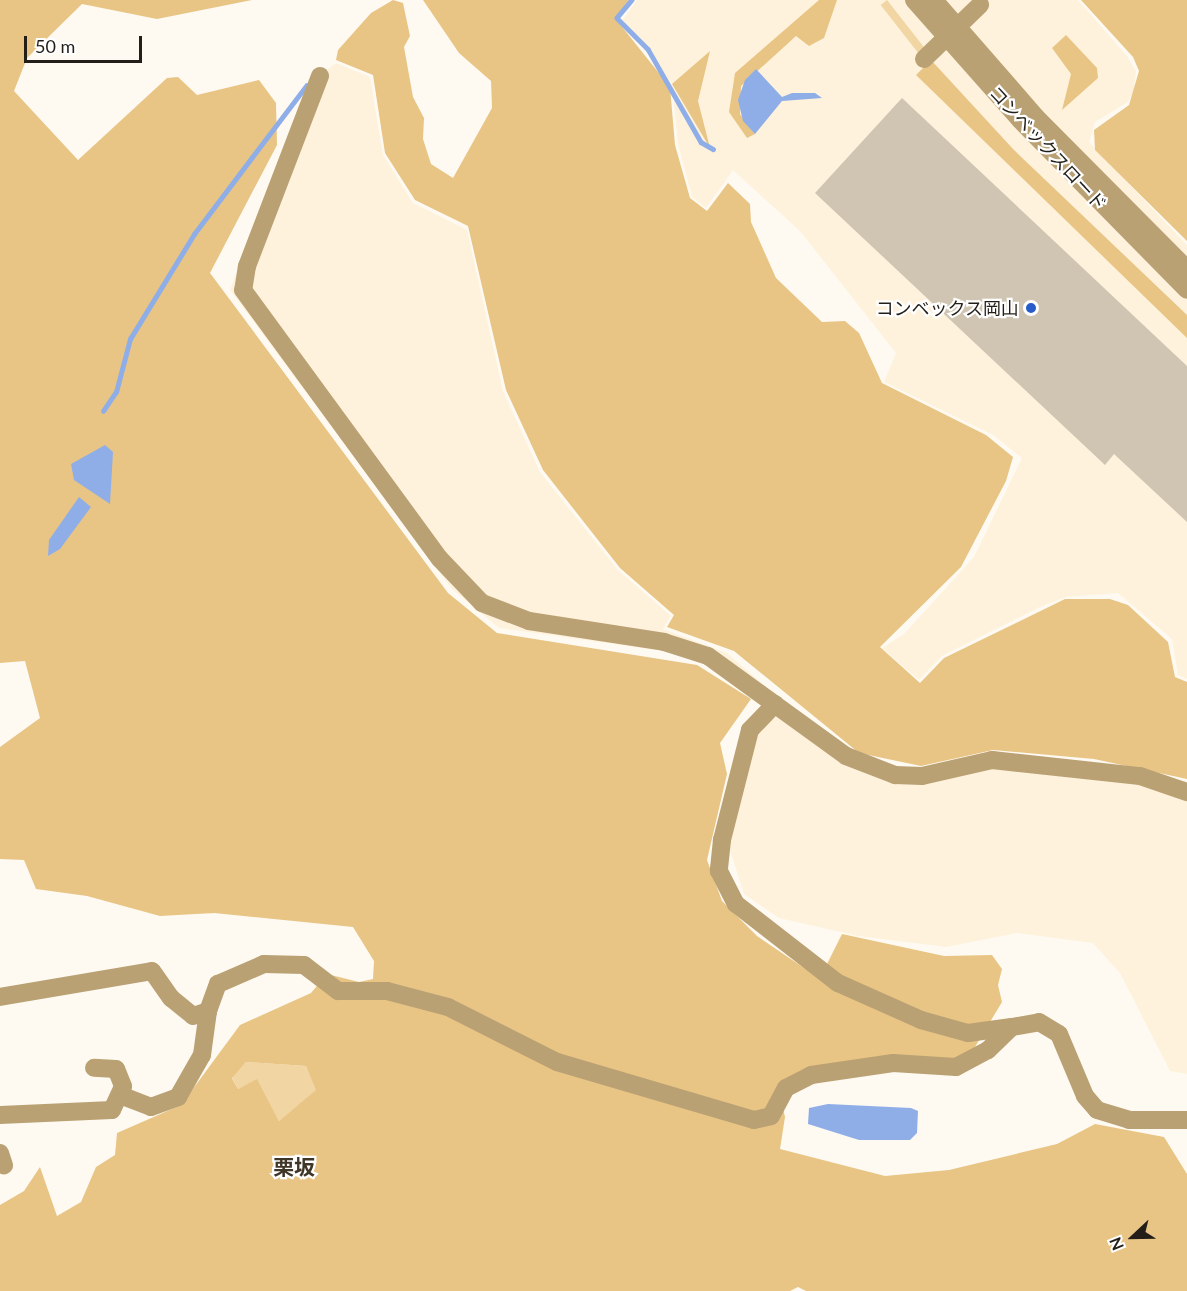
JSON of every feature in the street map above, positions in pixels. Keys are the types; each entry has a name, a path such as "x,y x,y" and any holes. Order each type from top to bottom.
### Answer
{"street":[{"name":"コンベックスロード","path":"914,0 1035,136 1187,290"},
{"name":"コンベックスロード","path":"934,0 1044,125 1187,269"},
{"path":"924,59 979,2"},
{"path":"320,76 247,266 242,281 246,298 440,559 482,603 529,621 687,648 730,668 846,756 895,775 922,776 992,760 1140,776 1187,792"},
{"path":"772,702 750,730 720,847 719,871 736,903 838,983 921,1020 968,1033 1039,1022 1059,1034 1089,1103 1107,1116 1187,1120"},
{"path":"120,1095 151,1107 178,1097 201,1054 208,1011 218,984 264,964 304,965 338,991 387,991 448,1007 557,1062 754,1120 771,1116 786,1088 812,1075 893,1063 956,1067 988,1050 1012,1027"},
{"path":"4,994 152,971 185,1013 208,1011"},
{"path":"0,1115 112,1110 123,1086 116,1069 94,1068"}],"shaded area":[{"path":"0,0 252,0 157,19 82,4 27,58 14,91 78,160 167,78 178,77 197,95 259,80 276,103 277,145 210,273 448,593 497,633 697,665 751,699 720,743 727,774 707,860 722,901 757,936 841,993 825,968 842,934 944,956 992,955 1002,969 998,985 1002,1002 975,1047 959,1059 938,1062 905,1055 805,1070 778,1087 785,1117 780,1149 885,1176 949,1170 1057,1144 1095,1124 1164,1137 1187,1174 1187,1291 806,1291 798,1287 790,1291 0,1291 0,1205 24,1191 40,1167 57,1216 81,1202 96,1167 115,1155 117,1133 181,1105 240,1025 311,993 327,974 359,982 373,979 374,961 353,927 214,913 160,916 87,896 36,889 24,860 0,859 0,747 40,718 25,661 0,663","holes":["246,1062 306,1066 316,1090 279,1121 257,1079 238,1089 232,1078"]},
{"path":"393,0 403,3 410,36 404,47 413,97 424,118 423,139 431,164 453,178 492,108 491,81 459,53 423,0 629,0 615,18 670,87 675,145 690,198 707,211 728,183 750,204 751,222 776,278 822,322 845,321 859,333 882,383 986,435 1013,457 1006,481 961,567 880,647 920,683 944,658 1065,599 1110,599 1128,605 1168,642 1175,677 1187,682 1187,779 1094,759 993,750 921,766 859,753 734,651 667,627 674,615 620,568 543,470 506,390 468,226 415,200 385,153 373,75 336,60 338,50 371,13"},
{"path":"637,0 1078,0 1127,56 1136,71 1134,91 1128,102 1095,122 1089,142 1187,245 1187,679 1178,675 1172,639 1118,593 1066,597 1040,607 942,656 919,680 882,648 904,634 974,557 1022,458 993,435 884,382 896,353 800,231 733,170 706,208 692,197 678,144 672,84 622,21"},
{"path":"819,0 837,0 824,38 809,46 796,36 741,86 740,114 755,134 747,138 729,112 735,73"},
{"path":"887,0 925,49 919,54 881,5"},
{"path":"1081,0 1187,0 1187,241 1095,150 1094,130 1129,105 1139,71 1133,57"},
{"path":"1066,35 1097,68 1098,78 1062,110 1071,74 1052,48"},
{"path":"710,51 698,101 710,148 672,84"},
{"path":"931,60 1014,150 1187,315 1187,338 916,75"},
{"path":"336,63 370,77 383,155 413,203 467,230 503,391 540,472 618,570 671,616 663,629 727,653 790,708 862,758 914,770 993,752 1094,762 1187,782 1187,1074 1170,1071 1120,973 1093,943 1017,933 946,947 858,936 779,918 744,894 729,847 751,735 779,715 726,674 697,661 664,651 499,628 452,589 230,290 307,84"},
{"path":"246,1062 306,1066 317,1090 279,1121 257,1080 238,1089 232,1077"}],"water":[{"path":"756,69 782,97 792,93 815,93 822,98 782,101 755,134 743,121 738,100 745,80"},
{"path":"105,445 113,452 110,504 74,480 71,464"},
{"path":"79,497 91,507 60,549 48,556 49,540"},
{"path":"828,1104 911,1108 918,1111 917,1133 910,1140 859,1140 808,1124 809,1108"}],"building":[{"name":"コンベックス岡山","path":"902,98 1187,366 1187,522 1114,454 1105,465 815,193"}],"waterway":[{"path":"632,0 617,18 648,49 701,142 713,149"},
{"path":"103,411 116,392 130,339 194,234 306,86"}],"place":[{"name":"コンベックス岡山","path":"1031,308"}],"district":[{"name":"栗坂","path":"294,1167"}]}
